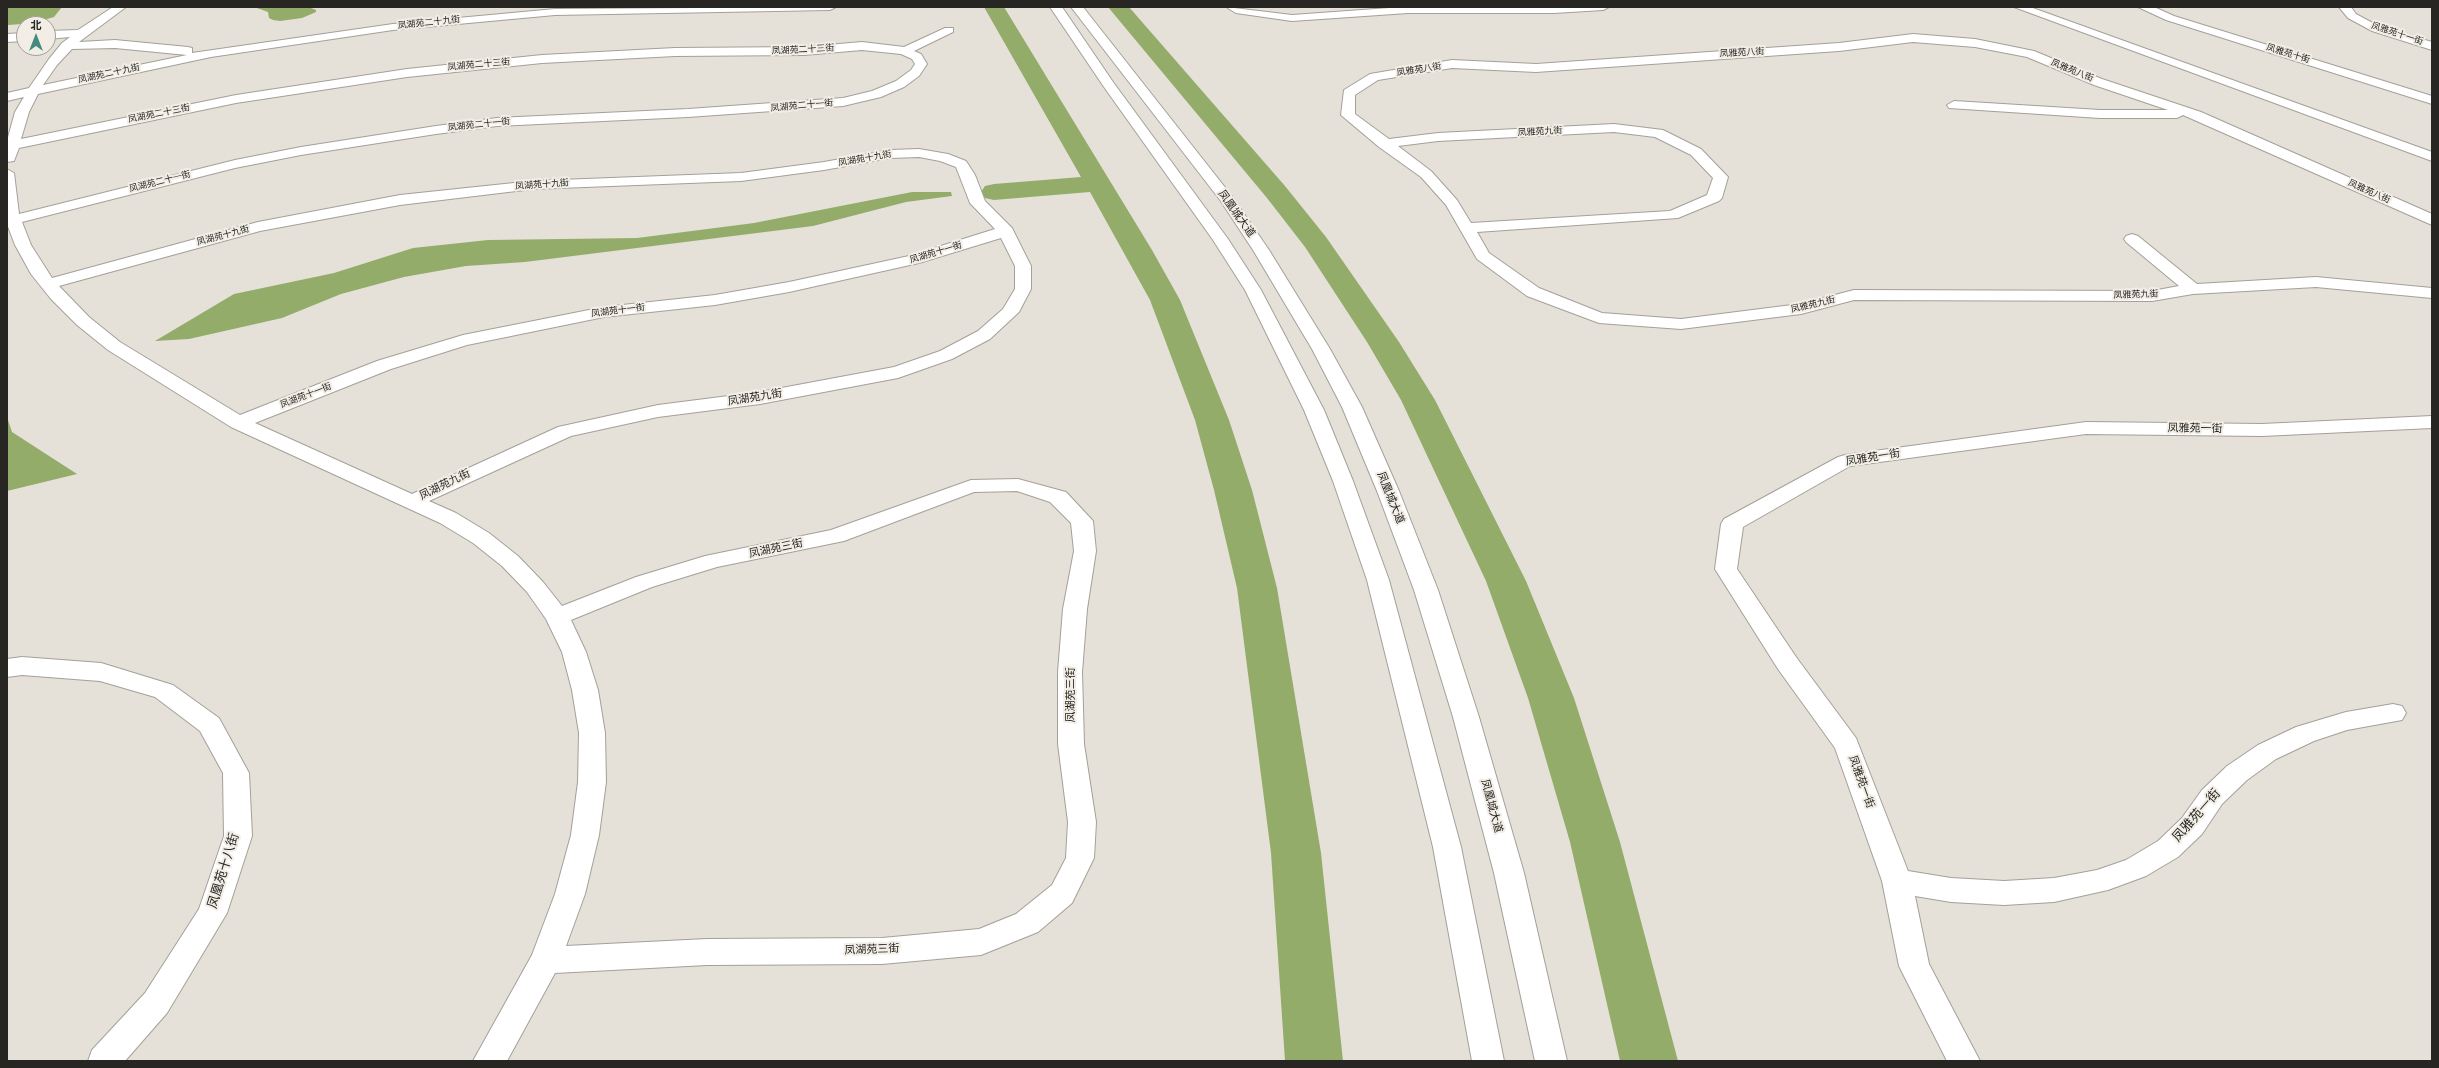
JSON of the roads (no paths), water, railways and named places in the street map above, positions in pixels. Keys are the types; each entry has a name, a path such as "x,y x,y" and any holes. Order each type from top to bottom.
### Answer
{"main road":[{"path":"120,7 81,33 66,46 33,90 22,112 11,145 7,178 13,220 23,245 48,284 83,320 114,346 238,422 448,518 492,547 510,561 535,587 557,617 574,652 586,690 592,733 592,782 584,835 570,894 546,960 489,1061"},
{"name":"凤湖苑二十九街","path":"7,97 33,90 211,53 393,26 555,12 830,7"},
{"path":"1056,7 1108,84 1224,245 1253,290 1314,410 1343,481 1378,580 1447,847 1488,1061"},
{"name":"凤凰城大道","path":"1077,7 1226,198 1261,250 1321,349 1352,407 1388,491 1426,590 1466,717 1509,873 1551,1061"},
{"path":"1232,7 1236,10 1292,18 1408,10 1603,7"},
{"path":"2020,7 2432,157"},
{"name":"凤雅苑十街","path":"2144,7 2170,18 2432,100"},
{"name":"凤雅苑十一街","path":"2345,7 2352,16 2376,29 2432,46"},
{"path":"905,51 949,30"},
{"path":"56,35 81,33"},
{"name":"凤雅苑八街","path":"1384,144 1348,115 1349,93 1374,77 1452,64 1536,68 1839,48 1913,38 1975,43 2030,54 2098,82 2196,114 2432,220"},
{"path":"66,46 115,44 211,53"},
{"name":"凤湖苑二十三街","path":"11,145 236,99 457,67 584,56 675,52 796,51 862,46 905,51"},
{"name":"凤湖苑二十一街","path":"13,220 235,164 308,150 436,130 497,122 688,113 843,102 876,94 900,84 915,73 921,64 917,57 905,51"},
{"name":"凤雅苑八街","path":"1954,105 2100,114 2196,114"},
{"name":"凤雅苑九街","path":"1384,144 1438,137 1614,128 1658,133 1696,152 1721,177 1714,198 1673,215 1467,228"},
{"name":"凤雅苑九街","path":"1384,144 1426,174 1452,203 1483,256 1533,292 1599,318 1681,324 1801,309 1854,295 2152,296 2193,289 2316,282 2432,293"},
{"name":"凤湖苑十九街","path":"48,284 258,227 400,200 533,185 741,177 824,166 890,154 919,153 937,156 961,164 968,175 978,203 1006,231"},
{"name":"凤湖苑十一街","path":"238,422 384,365 463,340 604,312 714,300 789,288 913,260 1006,231"},
{"name":"凤湖苑九街","path":"411,502 474,471 565,431 658,411 760,398 898,372 946,355 984,335 1010,312 1023,289 1023,266 1006,231"},
{"path":"2132,239 2193,289"},
{"name":"凤雅苑一街","path":"1964,1061 1914,966 1897,881 1847,745 1787,663 1726,569 1732,524 1845,461 2086,428 2262,430 2432,422"},
{"name":"凤湖苑三街","path":"546,960 707,952 882,951 981,942 1027,923 1062,894 1080,858 1082,822 1071,744 1070,672 1075,608 1086,551 1082,521 1058,497 1018,485 971,486 836,536 713,562 644,582 557,617"},
{"name":"凤凰苑十八街","path":"7,668 22,666 101,672 164,692 210,725 236,773 238,836 212,913 156,1003 104,1061"},
{"name":"凤雅苑一街","path":"1897,881 1951,890 2004,893 2054,890 2098,882 2136,868 2168,849 2192,826 2212,798 2237,772 2267,752 2304,734 2346,721 2393,713"}],"waterway":[{"path":"994,7 1042,91 1098,183"},
{"path":"1118,7 1276,192 1316,243 1383,342 1418,400 1506,581 1551,698 1595,842 1649,1061"},
{"path":"994,192 1098,183"},
{"path":"1098,183 1138,250 1165,300 1212,420 1233,490 1257,588 1296,853 1314,1061"}]}
